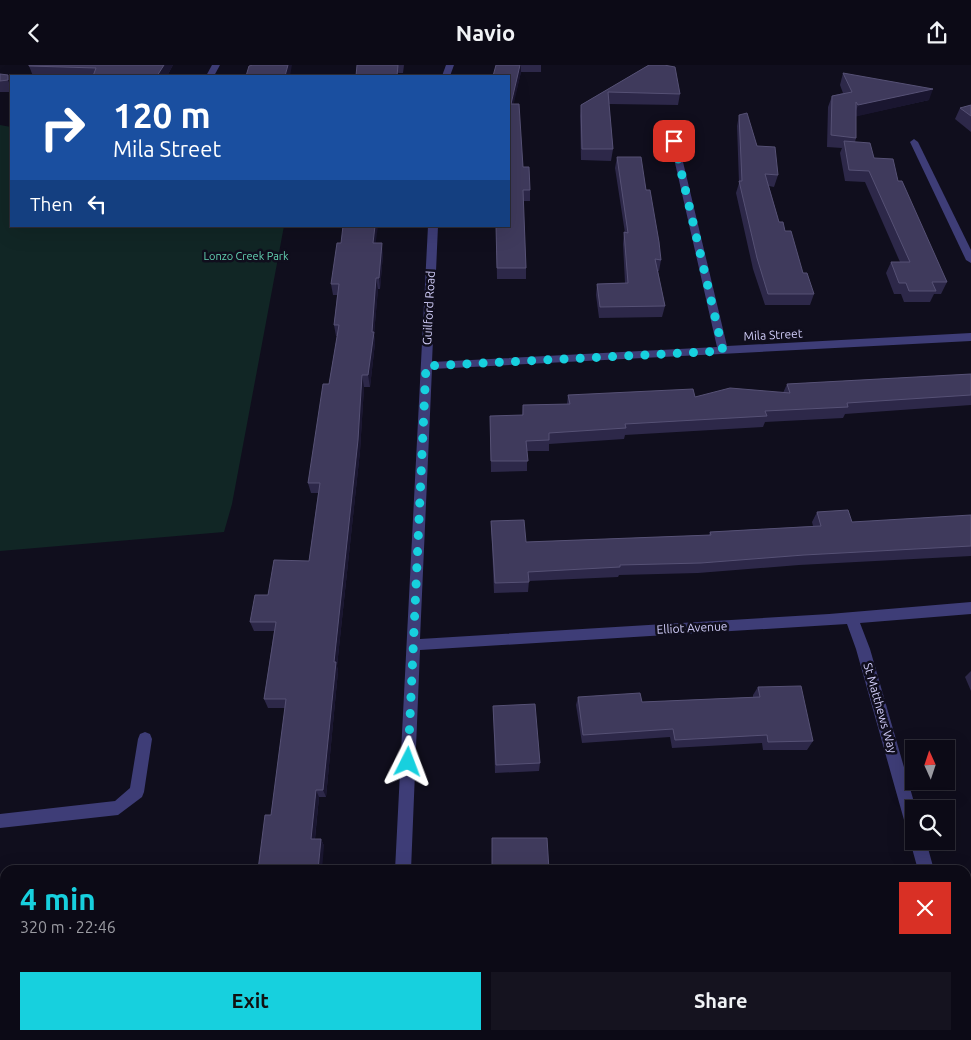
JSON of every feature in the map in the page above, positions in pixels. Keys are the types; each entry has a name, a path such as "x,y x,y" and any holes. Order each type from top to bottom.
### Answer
{"street":[{"path":"674,141 723,351"},
{"path":"914,142 971,260"},
{"name":"Guilford Road","path":"403,865 433,227"},
{"name":"Mila Street","path":"426,366 971,337"},
{"name":"Elliot Avenue","path":"413,645 852,619 971,608"},
{"name":"St Matthews Way","path":"852,619 863,649 906,800"},
{"path":"0,821 118,808 137,792 145,739"},
{"path":"920,850 925,865"}],"green space":[{"name":"Lonzo Creek Park","path":"0,125 10,127 10,227 284,227 232,504 224,532 0,551"}],"building":[{"path":"164,65 158,75 93,75 96,68 29,66"},
{"path":"288,65 285,75 246,75 249,66"},
{"path":"357,65 398,65 397,75 356,75"},
{"path":"496,65 520,65 511,104 519,104 523,167 529,167 530,190 523,190 526,268 497,268 496,227 510,227 510,75 493,75"},
{"path":"649,65 675,67 680,94 608,92 613,149 582,149 581,105"},
{"path":"843,73 933,89 858,105 856,102 856,138 831,135 832,96 852,92"},
{"path":"0,74 8,75 8,80 0,81"},
{"path":"971,105 971,116 960,108"},
{"path":"747,113 757,146 775,147 778,175 765,174 779,222 783,222 785,231 791,231 803,273 807,273 814,294 768,294 757,258 739,181 742,181 739,115"},
{"path":"844,141 870,143 874,158 893,159 898,181 902,181 947,282 932,282 936,291 909,291 906,283 899,283 891,262 910,262 869,171 849,170"},
{"path":"617,157 641,157 646,190 650,190 659,242 661,260 655,259 665,306 600,307 597,284 628,283 624,232 628,233"},
{"path":"343,227 375,227 373,243 382,243 379,278 376,278 372,332 374,332 368,375 362,375 358,440 334,662 336,662 323,790 316,790 311,839 321,839 318,865 259,865 265,815 271,815 286,699 264,699 276,622 250,622 255,595 268,595 274,560 309,561 320,483 308,483 323,384 329,384 339,325 334,325 339,284 331,284 337,243 341,243"},
{"path":"971,374 971,395 847,403 848,407 765,411 767,416 625,424 626,428 549,433 549,440 526,441 528,461 491,461 490,416 523,415 523,405 570,404 568,395 693,389 695,397 730,388 790,393 787,384"},
{"path":"848,510 852,522 971,515 971,546 804,555 701,563 620,565 620,567 528,572 529,582 495,583 491,521 524,520 526,542 711,535 710,532 821,526 817,512"},
{"path":"801,686 813,741 768,742 767,735 675,740 673,729 583,735 578,697 640,693 642,702 760,697 758,687"},
{"path":"535,704 540,763 496,765 493,706"},
{"path":"492,838 547,838 549,865 492,865"}],"route":[{"path":"408,762 426,366 723,351 674,141"}]}
